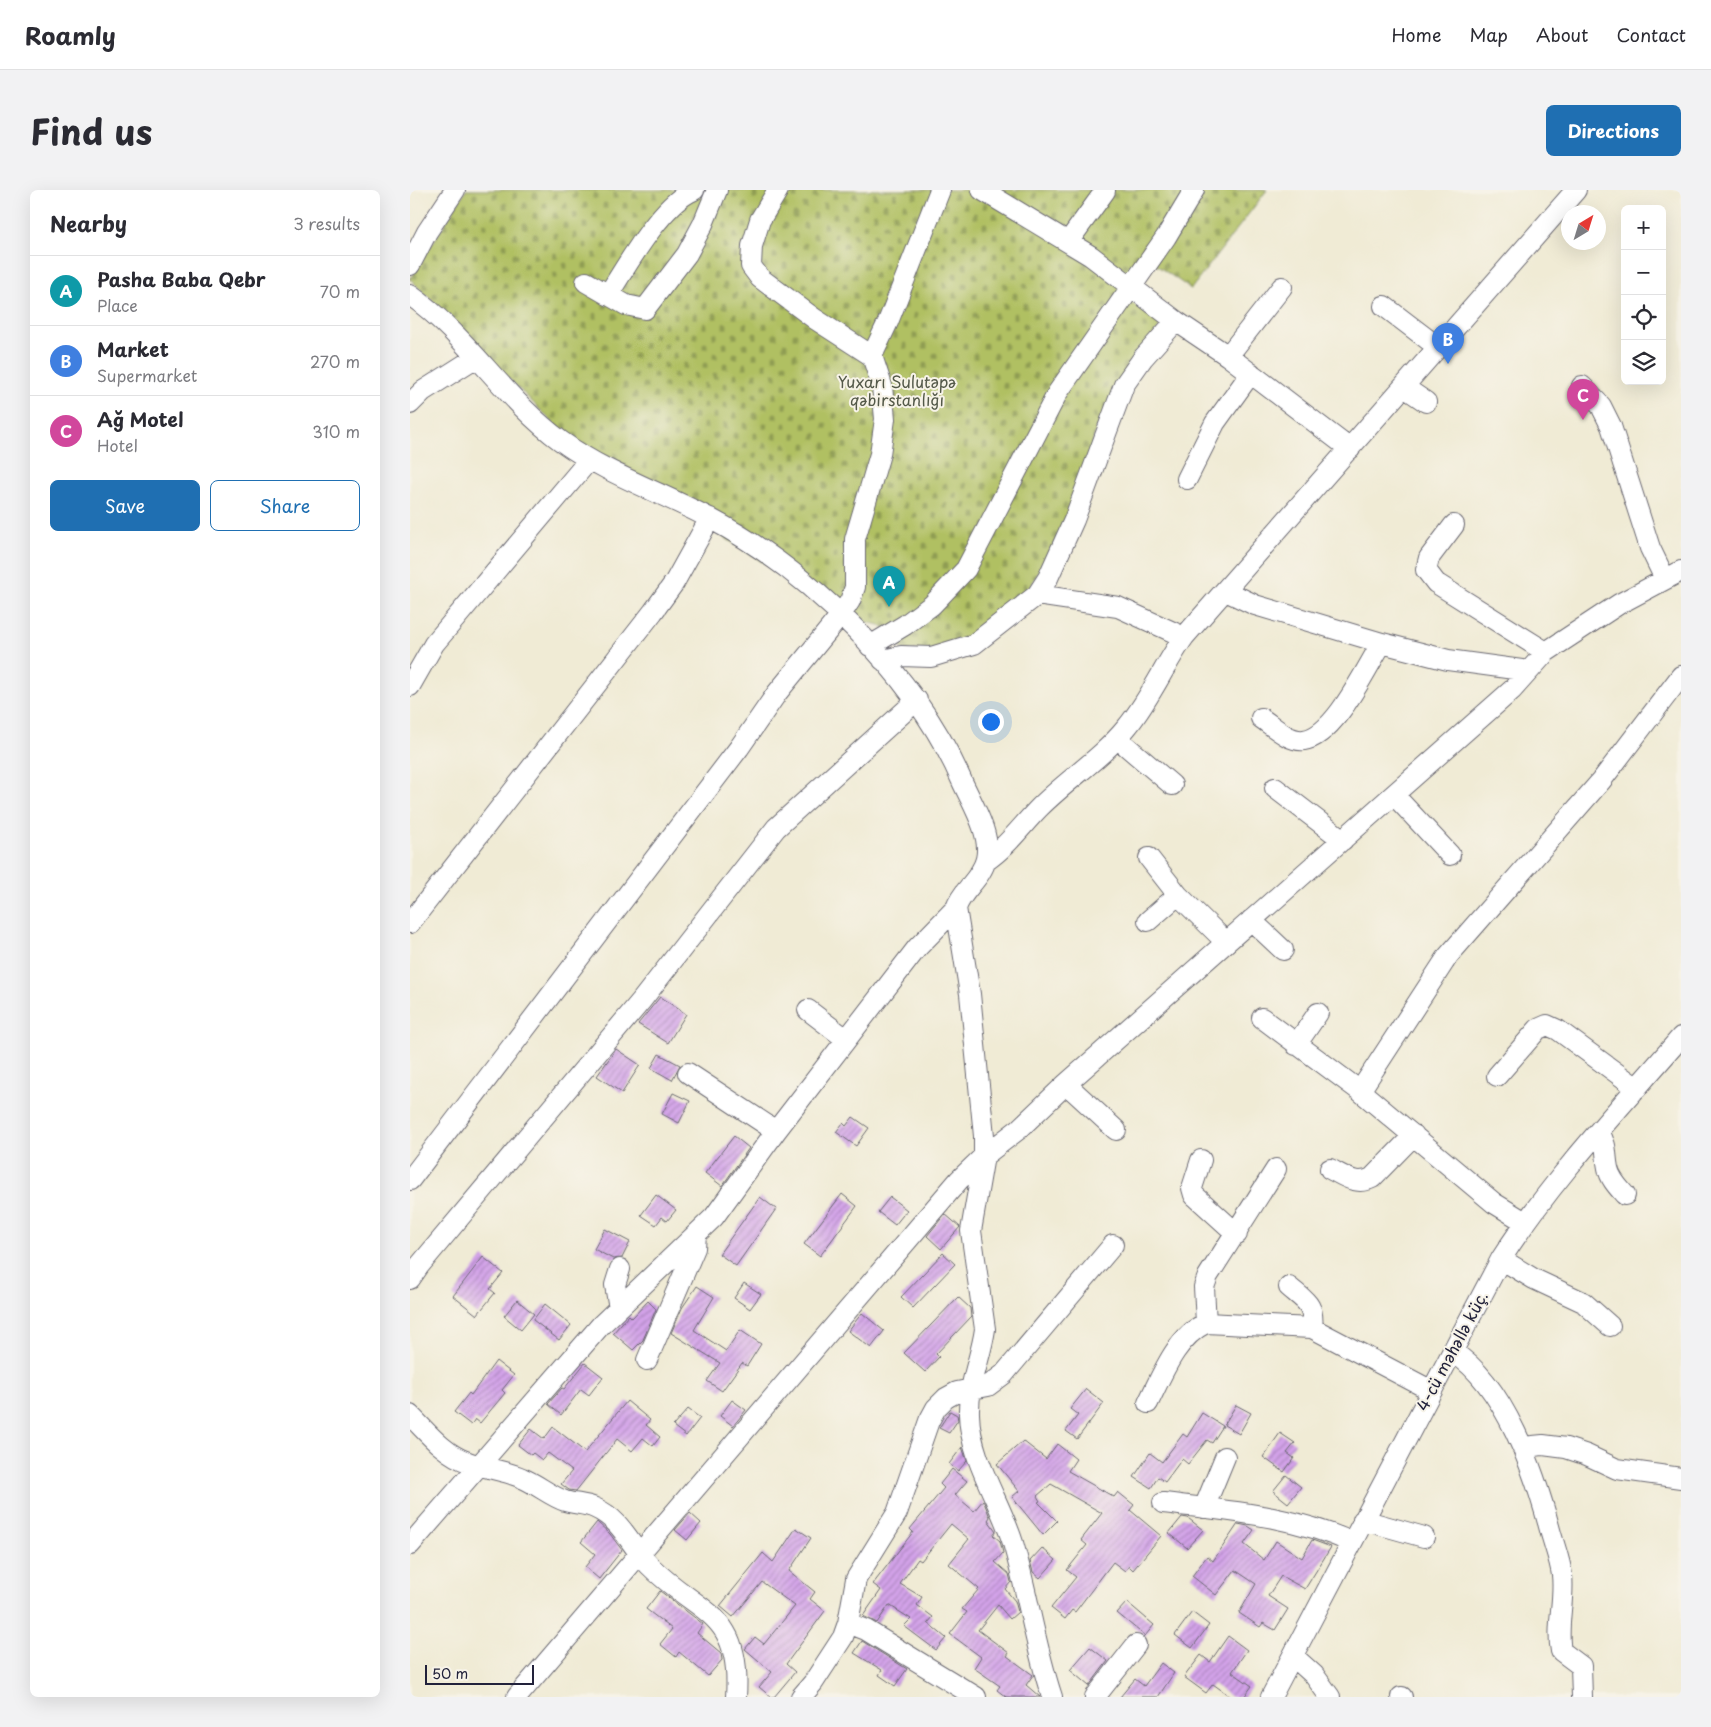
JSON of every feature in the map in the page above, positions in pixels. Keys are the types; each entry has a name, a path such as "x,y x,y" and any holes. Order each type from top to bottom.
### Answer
{"street":[{"path":"410,265 427,232 455,190"},
{"path":"608,295 666,211 684,194 694,190"},
{"path":"586,282 637,309 645,309 687,254 714,190"},
{"path":"410,1180 739,748 777,693 840,616 855,587 855,539 880,454 885,419 882,386 872,356 815,319 760,278 751,266 752,246 760,220 778,190"},
{"path":"872,356 886,329 940,190"},
{"path":"982,190 1091,256 1176,321 1251,373 1350,449"},
{"path":"870,646 905,625 932,604 966,569 1053,400 1131,288 1194,190"},
{"path":"1052,1697 1038,1651 1013,1543 972,1436 969,1416 971,1388 983,1345 985,1329 971,1232 984,1156 983,1111 970,994 956,908 958,900 986,861 1003,848 1061,786 1094,762 1118,739 1143,706 1184,636 1440,348 1576,190"},
{"path":"1068,242 1105,191"},
{"path":"1228,356 1282,287"},
{"path":"410,295 438,318 537,421 589,460 710,518 757,546 803,582 840,616 884,660 917,700 944,744 985,835 986,861"},
{"path":"1384,306 1440,348"},
{"path":"884,660 901,656 930,657 974,644 1037,595 1048,578 1074,520 1124,385 1143,358 1176,321"},
{"path":"410,404 423,391 475,358"},
{"path":"1187,479 1215,423 1251,373"},
{"path":"517,1697 952,1187 984,1156 1019,1129 1066,1084 1512,690 1546,652 1618,604 1673,575 1650,548 1611,426 1601,406 1582,386"},
{"path":"1404,387 1426,402"},
{"path":"410,686 434,644 589,460"},
{"path":"410,923 653,612 674,583 710,518"},
{"path":"1454,525 1429,558 1426,570 1436,583 1546,652"},
{"path":"1226,591 1255,605 1382,643 1448,660 1529,672"},
{"path":"1037,595 1118,607 1184,636"},
{"path":"1261,718 1291,738 1305,740 1320,733 1335,720 1382,643"},
{"path":"1360,1091 1448,956 1601,782 1679,683"},
{"path":"410,1279 418,1266 641,1001 776,828 917,700"},
{"path":"1118,739 1172,785"},
{"path":"1275,788 1343,840"},
{"path":"1394,796 1450,855"},
{"path":"1149,858 1178,895 1226,942"},
{"path":"1148,922 1178,895"},
{"path":"410,1545 536,1397 619,1308 714,1217 776,1131 917,948 956,908"},
{"path":"1251,920 1283,950"},
{"path":"808,1010 846,1039"},
{"path":"1296,1045 1318,1013"},
{"path":"1262,1018 1360,1091 1494,1202 1525,1222"},
{"path":"1497,1076 1538,1029 1547,1025 1558,1030 1637,1088"},
{"name":"4-cü məhəllə küç.","path":"1271,1697 1501,1259 1525,1222 1681,1037"},
{"path":"688,1073 776,1131"},
{"path":"1066,1084 1116,1130"},
{"path":"1599,1133 1606,1146 1608,1167 1612,1179 1625,1195"},
{"path":"1330,1169 1356,1182 1365,1182 1372,1178 1414,1135"},
{"path":"1201,1160 1192,1188 1194,1196 1237,1234"},
{"path":"1206,1324 1204,1286 1276,1169"},
{"path":"647,1360 695,1248 696,1234"},
{"path":"801,1697 833,1653 848,1623 856,1579 897,1513 905,1496 929,1421 936,1408 946,1398 971,1388 988,1386 1004,1374 1113,1245"},
{"path":"1501,1259 1534,1279 1583,1302 1610,1326"},
{"path":"619,1308 615,1285 620,1269"},
{"path":"1289,1287 1311,1306 1314,1315 1312,1328"},
{"path":"1148,1403 1162,1374 1185,1338 1194,1329 1206,1324 1312,1328 1432,1391"},
{"path":"1453,1352 1472,1366 1491,1391 1523,1447 1535,1478 1562,1575 1561,1651 1581,1666 1582,1697"},
{"path":"412,1422 450,1453 479,1466 508,1472 525,1479 554,1497 594,1508 611,1518 623,1529 654,1570 702,1606 726,1630 735,1656 736,1697"},
{"path":"1523,1447 1543,1445 1566,1448 1587,1454 1617,1469 1681,1478"},
{"path":"1204,1508 1225,1457"},
{"path":"1163,1503 1272,1516 1327,1531 1351,1542"},
{"path":"1363,1520 1424,1537"},
{"path":"848,1623 866,1630 976,1697"},
{"path":"1095,1697 1136,1645"},
{"path":"1293,1656 1314,1675 1330,1697"}],"green space":[{"name":"Yuxarı Sulutəpə qəbirstanlığı","path":"466,190 1267,190 1191,289 1146,258 1118,292 1161,325 1120,384 1097,428 1069,517 1026,595 974,638 939,650 903,650 880,625 851,619 565,435 410,279"}],"building":[{"path":"660,997 686,1014 668,1043 638,1024"},
{"path":"616,1049 640,1065 622,1093 597,1076"},
{"path":"659,1054 680,1065 672,1080 651,1068"},
{"path":"673,1093 690,1101 679,1123 662,1114"},
{"path":"853,1117 869,1128 856,1146 836,1132 843,1123 846,1126"},
{"path":"734,1136 749,1148 722,1186 705,1173"},
{"path":"842,1194 857,1206 820,1256 804,1244"},
{"path":"656,1195 676,1210 667,1221 662,1217 656,1225 641,1215"},
{"path":"760,1197 776,1209 736,1266 719,1254"},
{"path":"890,1197 907,1210 895,1225 878,1212"},
{"path":"945,1214 960,1227 941,1249 927,1236"},
{"path":"605,1229 630,1242 622,1258 613,1259 594,1249"},
{"path":"943,1253 955,1264 913,1308 901,1297"},
{"path":"483,1257 503,1273 490,1289 495,1293 477,1315 453,1296"},
{"path":"744,1283 761,1294 750,1309 734,1298"},
{"path":"697,1286 714,1297 694,1330 726,1351 740,1330 761,1344 747,1366 742,1363 722,1391 707,1381 720,1363 671,1333 682,1308"},
{"path":"958,1297 970,1308 971,1317 936,1354 939,1357 925,1372 904,1353"},
{"path":"517,1300 534,1314 521,1330 504,1316"},
{"path":"648,1301 656,1309 643,1340 633,1350 613,1333 629,1315 632,1318"},
{"path":"545,1304 571,1325 559,1340 533,1320"},
{"path":"862,1313 884,1331 871,1348 848,1331"},
{"path":"496,1361 514,1375 502,1390 505,1393 480,1423 475,1419 471,1425 454,1412 469,1393 471,1395"},
{"path":"585,1363 603,1377 589,1395 581,1389 561,1415 548,1404 562,1388 564,1389"},
{"path":"1086,1389 1104,1403 1077,1439 1066,1431 1078,1415 1070,1409"},
{"path":"732,1400 746,1410 733,1426 720,1416"},
{"path":"627,1401 650,1420 646,1425 660,1437 653,1446 643,1438 632,1451 617,1439 576,1491 569,1490 561,1484 572,1471 548,1453 542,1460 533,1453 531,1455 518,1445 531,1429 544,1439 553,1427 585,1452"},
{"path":"1236,1405 1251,1413 1239,1434 1224,1425"},
{"path":"688,1409 700,1418 686,1436 673,1426"},
{"path":"950,1411 957,1415 958,1420 949,1433 939,1428"},
{"path":"1202,1413 1223,1426 1212,1443 1207,1440 1188,1464 1182,1459 1165,1482 1158,1477 1151,1488 1134,1477 1150,1453 1162,1462 1183,1434 1187,1437"},
{"path":"1280,1433 1295,1443 1287,1453 1294,1458 1284,1472 1263,1457"},
{"path":"1023,1441 1046,1459 1057,1444 1076,1459 1068,1471 1114,1497 1118,1492 1134,1505 1130,1510 1161,1536 1133,1570 1129,1566 1125,1571 1113,1562 1075,1612 1072,1610 1065,1619 1051,1608 1076,1577 1067,1570 1087,1545 1081,1540 1102,1513 1051,1484 1037,1496 1040,1501 1038,1502 1057,1521 1043,1535 1012,1497 1019,1491 997,1464"},
{"path":"962,1447 967,1461 958,1471 949,1464"},
{"path":"952,1469 967,1481 955,1495 974,1511 983,1500 990,1517 988,1520 996,1531 993,1535 1000,1541 1003,1553 995,1562 1009,1574 1011,1582 1005,1589 1015,1601 1018,1612 1010,1619 998,1605 978,1630 1009,1653 1007,1656 1033,1675 1026,1685 1040,1697 1006,1697 997,1690 1000,1686 974,1668 981,1657 950,1634 967,1612 962,1609 979,1589 949,1564 969,1539 951,1524 921,1561 918,1559 900,1584 922,1597 917,1605 933,1617 928,1623 946,1638 936,1650 904,1626 911,1619 889,1605 877,1623 863,1616 881,1590 873,1584 913,1532 910,1529 944,1488 940,1484"},
{"path":"1286,1475 1301,1487 1288,1503 1273,1491"},
{"path":"690,1513 701,1523 687,1540 675,1530"},
{"path":"1182,1517 1188,1518 1203,1530 1187,1548 1169,1533"},
{"path":"597,1522 610,1534 622,1550 599,1579 585,1567 595,1554 581,1542"},
{"path":"1238,1524 1248,1526 1254,1530 1244,1544 1264,1560 1276,1541 1302,1558 1312,1540 1331,1547 1305,1589 1281,1576 1268,1596 1288,1609 1275,1630 1263,1623 1260,1627 1239,1613 1256,1584 1235,1570 1216,1595 1192,1576 1207,1556 1213,1561"},
{"path":"796,1528 811,1538 789,1571 815,1592 810,1599 825,1611 786,1664 795,1672 774,1697 771,1697 759,1687 772,1672 745,1649 755,1637 764,1644 795,1606 762,1582 733,1617 720,1606 763,1553 773,1562"},
{"path":"1042,1548 1056,1560 1040,1578 1033,1572 1030,1561"},
{"path":"660,1591 703,1624 697,1633 721,1653 722,1660 708,1676 679,1652 676,1657 660,1644 672,1629 646,1609"},
{"path":"1127,1602 1154,1625 1145,1636 1117,1613"},
{"path":"1192,1612 1209,1625 1192,1648 1175,1635"},
{"path":"1228,1636 1247,1650 1232,1672 1252,1686 1244,1697 1231,1697 1213,1684 1206,1693 1184,1677 1201,1655 1210,1662"},
{"path":"862,1641 907,1669 895,1686 879,1675 882,1670 854,1653"},
{"path":"1090,1647 1108,1661 1089,1686 1070,1670"},
{"path":"1161,1663 1174,1673 1158,1697 1120,1697 1135,1679 1144,1686"}],"place":[{"name":"Market","path":"1448,364"},
{"name":"Ağ Motel","path":"1583,420"},
{"name":"Pasha Baba Qebr","path":"889,607"}]}
